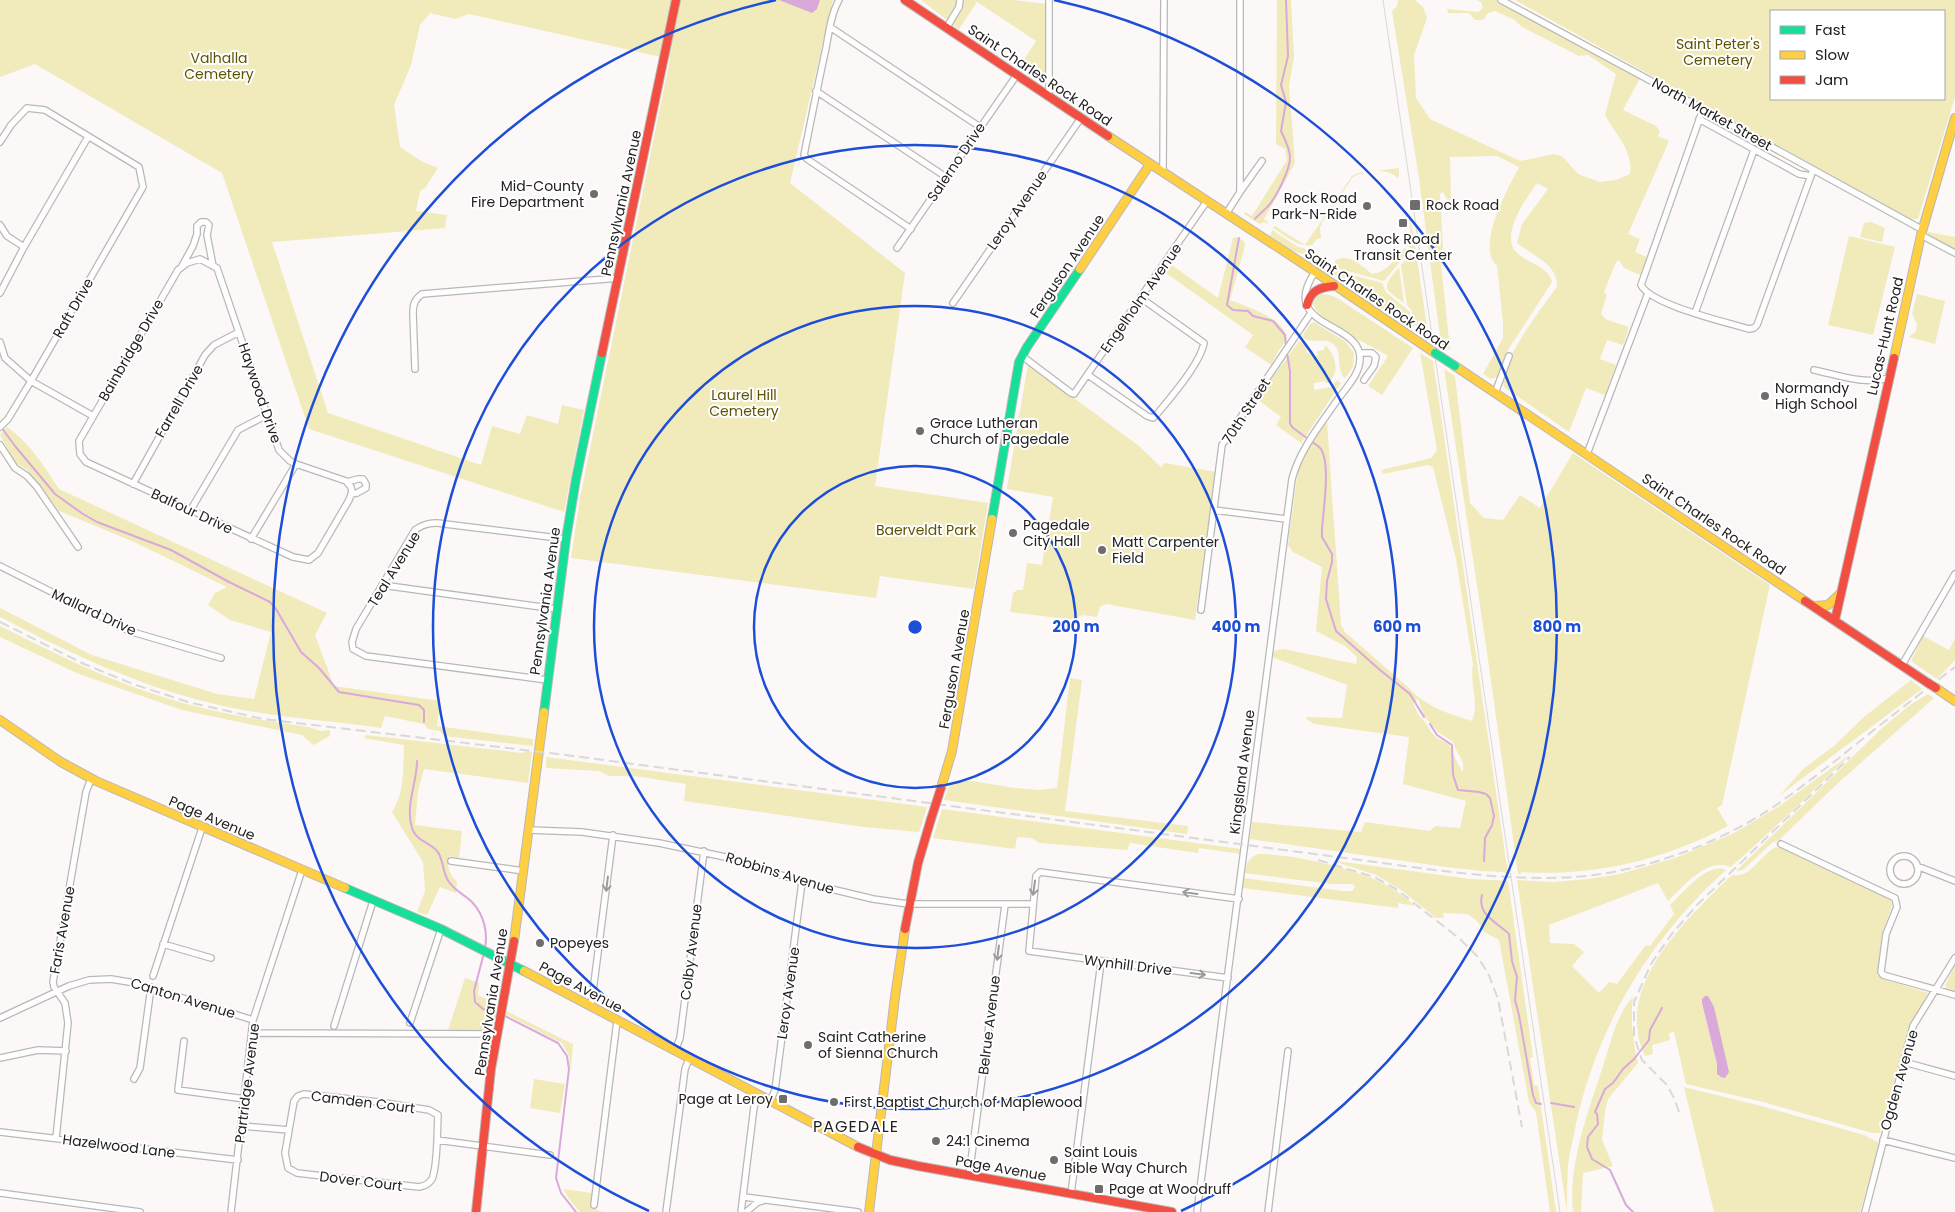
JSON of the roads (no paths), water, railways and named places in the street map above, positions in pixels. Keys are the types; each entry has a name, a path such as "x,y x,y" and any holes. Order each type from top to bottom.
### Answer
{"main road":[{"name":"Pennsylvania Avenue","path":"476,1212 497,1034 511,965 566,539 676,0"},
{"name":"Saint Charles Rock Road","path":"905,0 1016,76 1418,341 1955,701"},
{"name":"Lucas-Hunt Road","path":"1835,620 1922,233 1955,118"},
{"name":"Ferguson Avenue","path":"869,1212 908,904 952,751 1016,372 1022,356 1150,164"},
{"path":"1306,305 1309,296 1315,290 1334,286"},
{"path":"1815,606 1828,605 1841,593"},
{"name":"Page Avenue","path":"0,720 90,779 441,930 875,1155 969,1176 1071,1194 1126,1208 1172,1212"}],"street":[{"path":"840,0 830,27 804,155 808,160 911,229"},
{"path":"947,28 960,0"},
{"path":"1049,96 1050,0"},
{"path":"1162,172 1164,0"},
{"path":"1240,0 1240,192"},
{"name":"North Market Street","path":"1501,0 1703,109 1955,253"},
{"path":"830,27 980,127"},
{"name":"Salerno Drive","path":"897,248 1016,76"},
{"path":"816,91 946,177"},
{"path":"0,142 11,125 27,108 45,110 88,137 24,247 0,293"},
{"path":"1699,119 1799,174 1812,173 1757,325 1754,328 1695,313 1668,303 1648,293 1641,284 1699,119 1703,109"},
{"name":"Leroy Avenue","path":"954,303 1081,118"},
{"name":"Raft Drive","path":"3,425 31,381 143,187 139,167 88,137"},
{"path":"1695,313 1754,150"},
{"path":"1226,214 1262,161"},
{"name":"Engelholm Avenue","path":"1022,356 1074,394 1207,201"},
{"name":"Haywood Drive","path":"181,267 196,240 197,226 201,222 206,222 209,225 208,244 213,266 217,268 279,450 290,461 349,485 358,479 363,479 366,488 363,491 351,494"},
{"path":"0,226 7,236 24,247"},
{"path":"181,267 187,263 200,260 213,266"},
{"name":"Bainbridge Drive","path":"80,454 78,441 181,267"},
{"path":"1314,272 1306,285 1306,305 1311,313 1352,341 1360,353 1372,353 1376,357 1374,366 1364,380"},
{"path":"415,369 413,304 417,297 422,294 618,278"},
{"path":"1587,454 1648,293"},
{"path":"1088,375 1146,416 1153,418 1182,382 1202,351 1204,343 1141,298"},
{"name":"70th Street","path":"1201,610 1222,446 1311,313"},
{"name":"Farrell Drive","path":"133,484 205,356 214,345 239,332"},
{"path":"0,342 5,358 31,381 93,416"},
{"name":"Kingsland Avenue","path":"1197,1212 1286,519 1295,467 1314,434 1356,372 1360,353"},
{"path":"1495,393 1509,356"},
{"path":"1814,370 1867,381 1889,378"},
{"path":"190,511 238,430 267,415"},
{"path":"0,445 15,468 38,487 78,547"},
{"name":"Balfour Drive","path":"80,454 86,462 190,511 293,557 309,560 318,553 351,494"},
{"path":"251,539 296,464"},
{"path":"349,485 351,494"},
{"path":"1214,510 1286,519"},
{"name":"Teal Avenue","path":"547,680 366,656 353,649 352,642 356,629 415,530 423,524 433,522 566,539"},
{"name":"Mallard Drive","path":"0,566 128,631 221,658"},
{"path":"1902,665 1952,586 1955,574"},
{"path":"382,586 556,610"},
{"name":"Faris Avenue","path":"56,1138 68,1031 67,1010 53,982 86,792 90,779"},
{"path":"153,976 202,828"},
{"name":"Robbins Avenue","path":"528,830 613,835 704,852 750,864 802,882 873,899 908,904 1032,904"},
{"path":"591,1007 613,835"},
{"path":"1781,844 1895,898 1897,907 1886,934 1881,972 1883,975 1955,995"},
{"name":"Colby Avenue","path":"675,1052 680,1038 704,852"},
{"path":"1918,866 1918,875 1908,884 1896,881 1891,874 1892,864 1898,858 1903,857 1912,859 1918,866 1955,881"},
{"path":"451,861 524,871"},
{"name":"Partridge Avenue","path":"232,1212 254,1020 302,870"},
{"path":"1032,904 1038,873 1238,899"},
{"name":"Leroy Avenue","path":"770,1102 775,1090 802,882"},
{"path":"334,1026 373,901"},
{"name":"Wynhill Drive","path":"1032,904 1029,951 1228,978"},
{"name":"Belrue Avenue","path":"969,1176 1005,905"},
{"path":"410,1023 441,930"},
{"path":"163,944 211,958"},
{"name":"Ogden Avenue","path":"1865,1212 1913,1026 1955,958"},
{"path":"1071,1194 1101,962"},
{"name":"Canton Avenue","path":"0,1018 57,990 84,982 110,979 129,981 151,987 254,1020"},
{"path":"134,1079 140,1068 151,987"},
{"path":"594,1205 617,1021"},
{"path":"252,1033 497,1034"},
{"path":"184,1040 178,1090 245,1099"},
{"path":"0,1058 38,1050 66,1051"},
{"path":"1268,1212 1288,1050"},
{"path":"666,1212 685,1069 689,1059"},
{"path":"1904,1062 1955,1076"},
{"name":"Camden Court","path":"289,1130 294,1100 304,1094 379,1102 429,1110 438,1115 437,1140"},
{"path":"741,1212 754,1107 759,1096"},
{"path":"242,1126 289,1130"},
{"name":"Dover Court","path":"289,1130 286,1153 287,1164 288,1168 297,1173 419,1187 429,1183 433,1177 437,1140"},
{"name":"Hazelwood Lane","path":"0,1132 238,1160"},
{"path":"437,1140 550,1154"},
{"path":"1883,1140 1955,1158"},
{"path":"0,1194 140,1212"},
{"path":"744,1197 858,1212"},
{"path":"746,1212 758,1202 770,1200"}],"waterway":[{"path":"1255,219 1276,195 1290,158 1287,144 1281,131 1286,102 1281,85 1288,56 1286,0"},
{"path":"1239,238 1227,305 1233,310 1248,311 1253,316 1273,321 1285,335 1286,348"},
{"path":"1287,353 1290,371 1290,423 1292,427 1308,439"},
{"path":"1,427 55,494 83,514 97,522 171,550 270,602 301,652 319,668 339,692 419,705 424,710 424,722"},
{"path":"1312,442 1321,449 1326,466 1322,537 1332,554 1326,599 1336,631 1410,694 1424,717"},
{"path":"1430,724 1437,735 1452,745 1453,775 1458,790 1479,792 1486,794 1490,798 1494,816 1492,825 1485,838 1484,861"},
{"path":"417,761 410,811 412,828 419,838 437,851 449,882 472,902 480,912 486,936 485,948"},
{"path":"1482,895 1481,902 1485,913 1509,934 1512,961 1517,977 1515,1000 1533,1095 1536,1103 1541,1104"},
{"path":"484,953 474,991 475,1002 483,1009 498,1014"},
{"path":"1633,1212 1626,1205 1610,1170 1592,1159 1587,1147 1588,1137 1598,1124 1595,1112 1605,1089 1613,1083 1649,1040 1650,1030 1662,1008"},
{"path":"503,1015 558,1043 567,1056 569,1069 556,1178 561,1193 576,1212"},
{"path":"1551,1103 1574,1107"}],"tram line":[{"path":"1383,0 1560,1212"}],"railway":[{"path":"0,622 84,664 133,684 188,702 263,719 558,754 1425,869 1524,878 1574,877 1626,869 1678,854 1727,834 1789,796 1955,667"},
{"path":"1679,1112 1667,1085 1642,1060 1634,1036 1634,1002 1651,964 1671,935 1697,905 1850,757"},
{"path":"1318,860 1374,877 1396,889 1460,939 1477,956 1488,973 1498,999 1522,1127"}],"place":[{"name":"Mid-County Fire Department","path":"594,194"},
{"name":"Rock Road","path":"1415,205"},
{"name":"Rock Road Park-N-Ride","path":"1367,206"},
{"name":"Rock Road Transit Center","path":"1403,223"},
{"name":"Normandy High School","path":"1765,396"},
{"name":"Grace Lutheran Church of Pagedale","path":"920,431"},
{"name":"Pagedale City Hall","path":"1013,533"},
{"name":"Matt Carpenter Field","path":"1102,550"},
{"name":"Popeyes","path":"540,943"},
{"name":"Saint Catherine of Sienna Church","path":"808,1045"},
{"name":"Page at Leroy","path":"783,1099"},
{"name":"First Baptist Church of Maplewood","path":"834,1102"},
{"name":"24:1 Cinema","path":"936,1141"},
{"name":"Saint Louis Bible Way Church","path":"1054,1160"},
{"name":"Page at Woodruff","path":"1099,1189"}],"district":[{"name":"PAGEDALE","path":"856,1126"}],"park label":[{"name":"Saint Peter's Cemetery","path":"1718,52"},
{"name":"Valhalla Cemetery","path":"219,66"},
{"name":"Laurel Hill Cemetery","path":"744,404"},
{"name":"Baerveldt Park","path":"926,530"}]}
